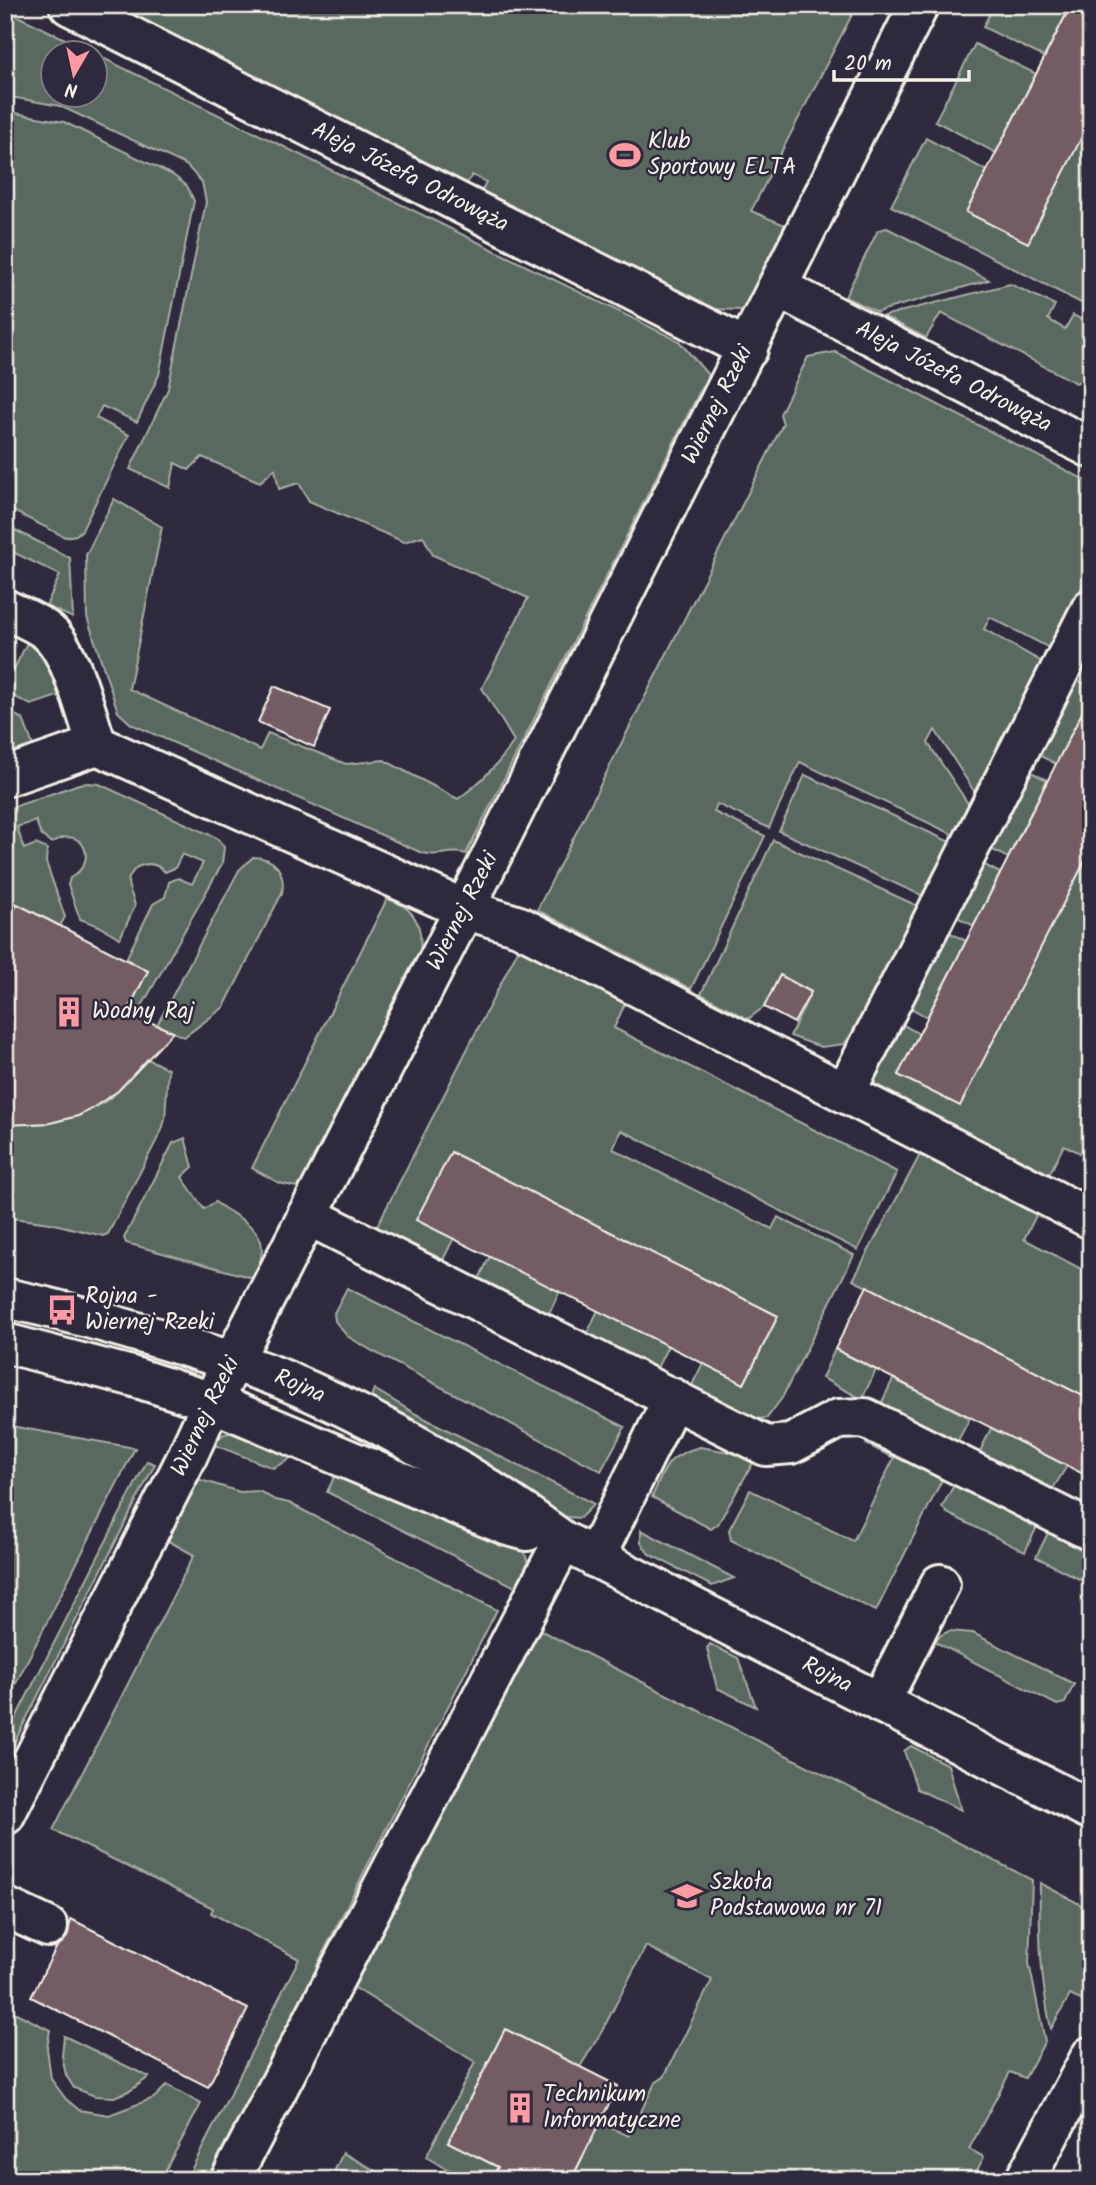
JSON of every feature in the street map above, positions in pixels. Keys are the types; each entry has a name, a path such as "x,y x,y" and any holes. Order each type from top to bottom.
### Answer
{"street":[{"name":"Aleja Józefa Odrowąża","path":"69,5 748,349"},
{"name":"Wiernej Rzeki","path":"5,1815 779,288 919,5"},
{"name":"Aleja Józefa Odrowąża","path":"779,288 1091,448"},
{"path":"5,609 36,625 58,643 66,657 97,745"},
{"path":"845,1093 1091,609"},
{"path":"5,777 97,745 464,909 519,926 845,1093 1087,1207"},
{"path":"307,1215 766,1446 791,1444 838,1419 865,1418 1091,1531"},
{"name":"Rojna","path":"5,1298 74,1313 280,1378 379,1425 508,1500 579,1550 1091,1810"},
{"name":"Rojna","path":"5,1343 131,1376 212,1402 508,1526 579,1550"},
{"path":"230,2180 579,1550 673,1398"},
{"path":"880,1703 940,1584"},
{"path":"5,1907 48,1927"},
{"path":"1025,2180 1091,2056"}],"green space":[{"name":"Klub Sportowy ELTA","path":"112,5 857,5 751,211 785,225 743,310 706,309 480,194 486,182 472,175 466,185"},
{"path":"994,5 1071,5 1044,57 983,27"},
{"path":"5,10 63,38 38,38 38,102 5,96"},
{"path":"975,44 1036,74 996,153 935,121"},
{"path":"108,60 679,341 708,375 466,854 422,853 131,724 118,712 87,617 86,555 114,499 162,527 129,689 260,750 268,733 346,764 384,760 458,799 489,773 514,741 482,688 528,598 433,555 423,536 404,542 309,501 299,483 279,489 275,469 260,482 202,457 189,470 175,463 170,488 130,469 168,389 206,202 202,182 186,165 64,108 108,108"},
{"path":"5,111 64,122 173,175 187,186 194,201 159,375 137,422 102,406 96,418 129,435 82,530 76,535 65,537 5,507"},
{"path":"1091,119 1091,308 891,206 926,138 987,171 967,212"},
{"path":"887,228 989,280 877,312 845,297 878,230"},
{"path":"1010,284 1055,305 1048,319 1065,329 1073,315 1091,324 1091,361 1082,380 1076,383 941,313 926,338 883,316"},
{"path":"835,352 1091,483 1091,568 1051,649 990,617 984,629 1042,662 977,796 935,730 928,743 969,805 956,836 800,762 769,828 717,804 714,812 765,836 691,989 537,910 783,424 780,414 808,357"},
{"path":"5,525 70,558 73,618 46,606 60,575 15,553 5,571"},
{"path":"28,641 46,656 61,695 31,705 5,692 5,665 14,669"},
{"path":"1073,678 1091,687 1091,695 1056,764 1035,753"},
{"path":"5,710 23,719 34,748 5,758"},
{"path":"1027,770 1047,780 1008,858 987,847"},
{"path":"805,775 952,843 925,897 779,831"},
{"path":"79,784 99,784 217,838 224,847 222,864 137,1015 128,1010 148,971 126,959 153,904 165,897 169,882 178,878 192,884 203,863 182,854 175,868 165,872 152,864 137,867 128,882 135,906 120,938 80,919 68,885 70,878 80,871 85,862 84,846 71,838 62,838 52,843 41,835 36,821 17,827 24,849 36,844 47,849 46,862 65,917 60,926 5,898 5,810"},
{"path":"773,840 920,907 863,1019 844,1044 821,1047 790,1036 811,992 780,976 764,1007 748,1019 701,994"},
{"path":"1091,849 1091,1151 1088,1157 1064,1145 1049,1175 875,1084 874,1073 898,1022 919,1034 898,1075"},
{"path":"253,857 267,860 277,867 282,879 282,893 224,1007 184,1037 157,1025 239,870"},
{"path":"979,862 1000,873 974,926 953,915"},
{"path":"387,899 404,906 414,917 420,932 420,950 302,1182 296,1187 279,1183 252,1168"},
{"path":"945,930 966,941 927,1017 906,1005"},
{"path":"521,944 628,997 614,1028 897,1172 858,1250 621,1130 613,1149 772,1229 778,1217 854,1255 782,1398 767,1418 745,1421 688,1393 703,1363 744,1384 778,1316 451,1152 417,1219 454,1238 440,1266 374,1232"},
{"path":"146,1058 168,1069 165,1119 162,1130 108,1234 103,1236 50,1223 5,1217 5,1123 35,1124 80,1115 106,1101 122,1087"},
{"path":"185,1138 193,1167 182,1177 204,1209 215,1202 248,1224 260,1239 260,1262 253,1278 126,1243 124,1238 173,1143"},
{"path":"922,1151 1040,1208 1024,1239 1091,1274 1091,1400 853,1280"},
{"path":"490,1256 560,1291 546,1320 476,1285"},
{"path":"347,1288 625,1427 601,1471 347,1336 335,1321 334,1313"},
{"path":"598,1310 668,1346 654,1374 584,1340"},
{"path":"835,1349 876,1370 862,1399 822,1378"},
{"path":"893,1379 970,1418 955,1446 880,1406"},
{"path":"374,1389 416,1414 594,1504 580,1518 566,1517 368,1405"},
{"path":"5,1425 135,1448 5,1705"},
{"path":"991,1428 1067,1466 1051,1492 978,1456"},
{"path":"243,1431 297,1451 287,1461 273,1468 212,1444 224,1434"},
{"path":"873,1431 947,1470 876,1611 731,1540 729,1530 750,1490 853,1541 894,1458 866,1444"},
{"path":"700,1447 735,1453 753,1463 718,1524 711,1529 652,1497 668,1464 680,1454"},
{"path":"147,1461 155,1464 5,1761 5,1739"},
{"path":"338,1469 524,1549 528,1565 521,1590 327,1492"},
{"path":"960,1474 1042,1516 1025,1552 947,1513 942,1507"},
{"path":"194,1478 240,1492 259,1491 275,1500 289,1503 497,1610 316,1967 323,1971 219,2180 186,2180 299,1959 211,1913 213,1908 53,1830 194,1555 163,1538"},
{"path":"1051,1527 1091,1541 1091,1585 1036,1557"},
{"path":"641,1530 734,1578 712,1586 649,1554 641,1543"},
{"name":"Szkoła Podstawowa nr 71","path":"528,1624 1032,1880 1029,1963 1045,2041 1025,2078 1010,2072 969,2149 984,2157 974,2176 980,2180 571,2180 600,2123 629,2136 655,2083 664,2077 712,1980 646,1946 580,2067 505,2029 448,2141 498,2167 491,2180 467,2180 426,2157 475,2062 352,1986"},
{"path":"949,1631 973,1633 1074,1684 1065,1703 1057,1705 935,1642"},
{"path":"710,1644 738,1658 756,1707 717,1688 707,1648"},
{"path":"911,1746 948,1765 961,1810 917,1789 904,1751"},
{"path":"1040,1883 1091,1910 1091,2005 1070,1995 1051,2029 1041,1957"},
{"path":"8,2009 50,2030 47,2048 51,2079 66,2099 79,2110 109,2115 154,2098 167,2085 201,2104 160,2180 5,2180 5,2010"},
{"path":"64,2036 149,2077 131,2090 114,2097 95,2096 74,2088 66,2075 62,2056"},
{"path":"343,2153 393,2180 340,2180 332,2176"}],"building":[{"path":"1071,5 1091,5 1091,119 1028,243 966,212"},
{"path":"274,686 330,710 314,747 258,722"},
{"path":"1091,695 1091,849 960,1106 898,1075"},
{"name":"Wodny Raj","path":"17,904 148,971 127,1012 173,1032 118,1091 78,1116 50,1123 5,1125 5,929"},
{"path":"780,975 811,992 794,1023 764,1007"},
{"path":"451,1152 778,1316 744,1384 416,1220"},
{"path":"867,1286 1091,1400 1091,1478 835,1349"},
{"path":"71,1919 248,2009 208,2087 31,1997 57,1946 67,1937"},
{"name":"Technikum Informatyczne","path":"505,2029 618,2086 571,2180 491,2180 498,2167 448,2142"}],"place":[{"name":"Klub Sportowy ELTA","path":"625,155"},
{"name":"Wodny Raj","path":"69,1012"},
{"name":"Rojna - Wiernej Rzeki","path":"62,1310"},
{"name":"Szkoła Podstawowa nr 71","path":"687,1896"},
{"name":"Technikum Informatyczne","path":"520,2108"}]}
